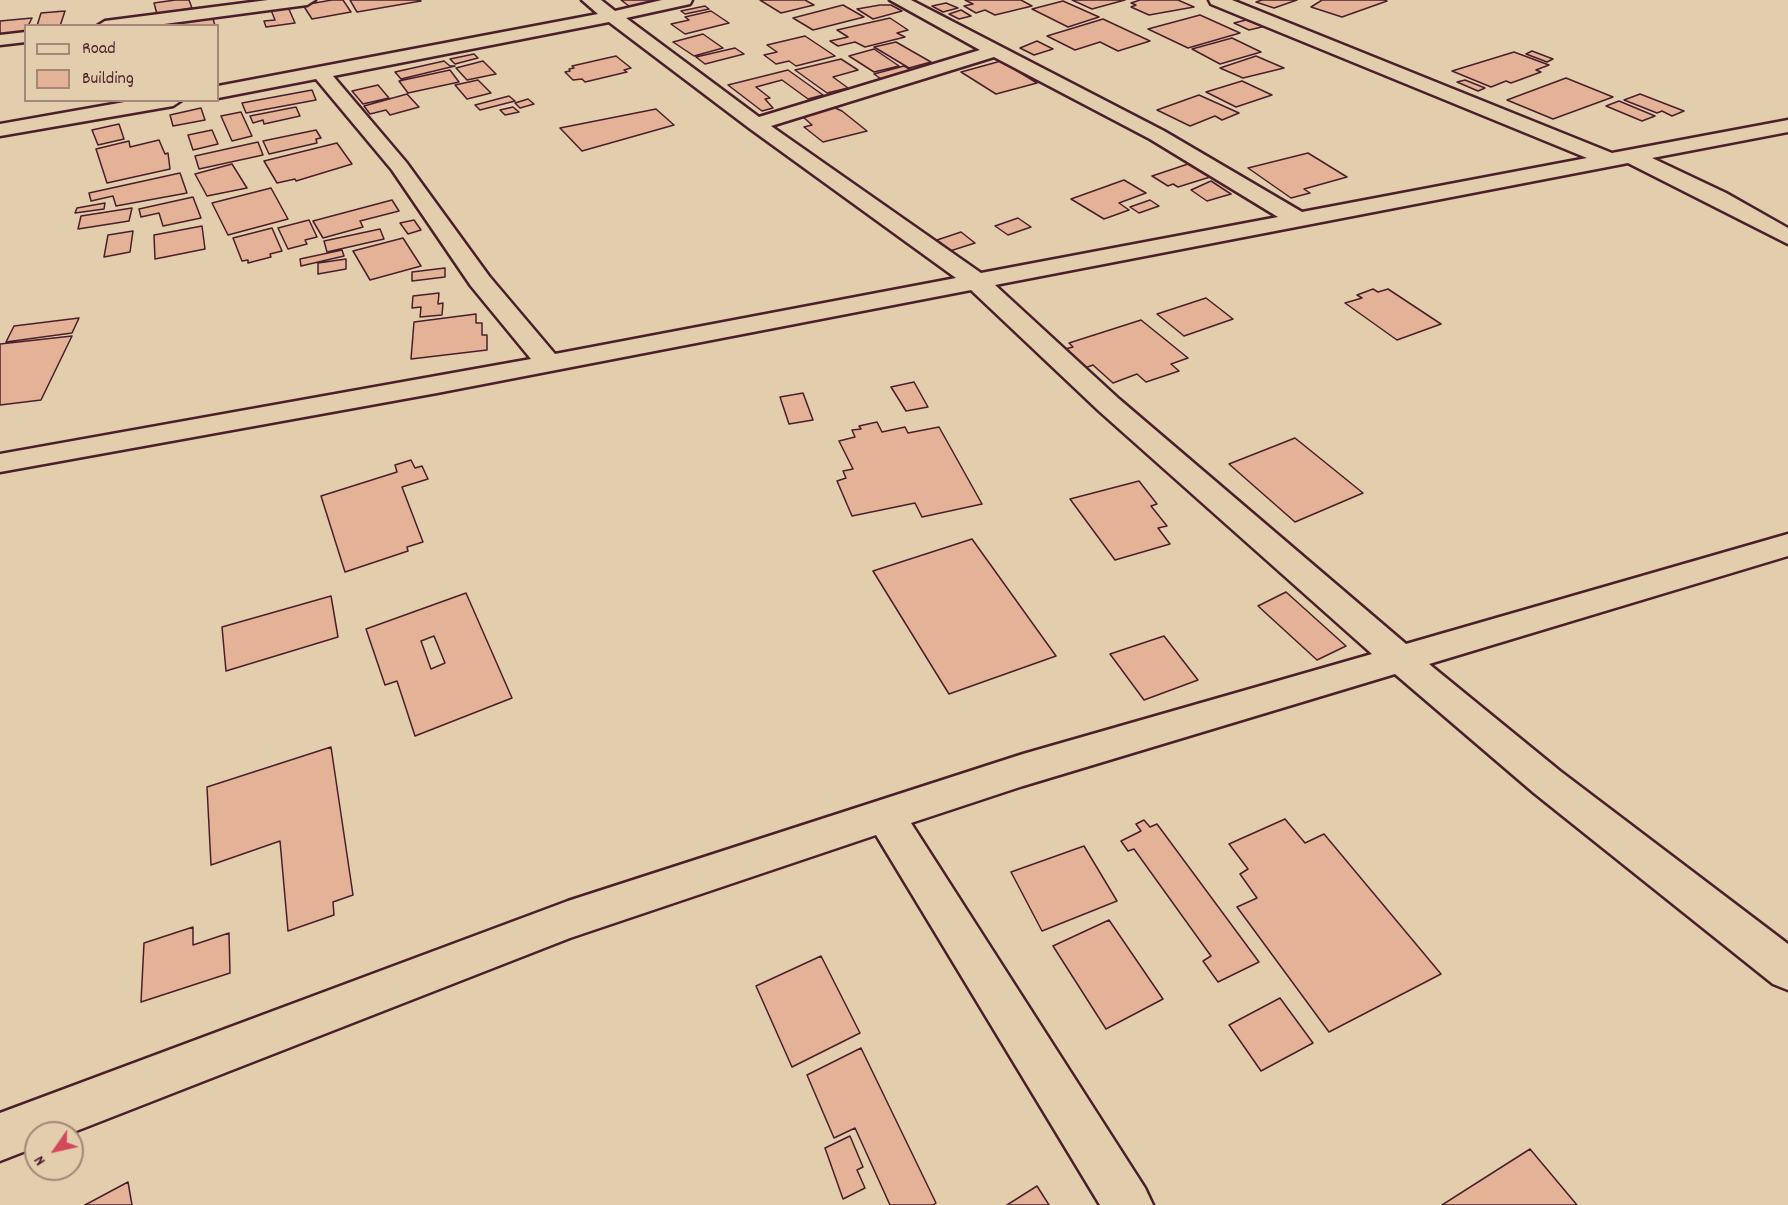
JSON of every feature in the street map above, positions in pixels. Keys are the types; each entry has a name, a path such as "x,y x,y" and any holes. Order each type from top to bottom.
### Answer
{"street":[{"path":"121,24 307,0"},
{"path":"590,0 756,124 977,282 1109,405 1400,659 1547,782 1788,970"},
{"path":"219,92 610,17 684,0"},
{"path":"898,0 1157,135 1299,220"},
{"path":"1217,0 1718,198 1788,237"},
{"path":"0,40 24,37"},
{"path":"756,124 996,51"},
{"path":"320,72 399,166 480,281 549,364"},
{"path":"0,130 161,102"},
{"path":"0,463 549,364 1788,126"},
{"path":"0,1137 568,920 1023,770 1788,545"},
{"path":"885,816 1128,1205"}],"building":[{"path":"189,0 192,8 157,14 154,3"},
{"path":"343,0 351,12 312,19 303,5"},
{"path":"350,0 420,0 421,1 357,12"},
{"path":"621,0 676,0 634,10"},
{"path":"760,0 805,0 814,5 781,13"},
{"path":"965,0 1021,0 1032,6 995,15 985,10 976,13 964,6 973,4"},
{"path":"1072,0 1125,0 1092,9"},
{"path":"1140,0 1178,0 1194,7 1149,15 1131,7 1136,5 1131,3"},
{"path":"1297,0 1274,8 1256,2"},
{"path":"1322,0 1387,1 1342,17 1311,7"},
{"path":"1063,1 1099,17 1068,27 1032,9"},
{"path":"946,3 958,8 943,12 932,6"},
{"path":"843,5 864,17 813,30 793,18"},
{"path":"891,5 902,11 873,19 857,9"},
{"path":"705,6 709,9 685,14 681,11"},
{"path":"288,7 295,23 266,27 264,21 275,20 271,10"},
{"path":"961,10 971,16 959,19 949,14"},
{"path":"65,11 61,24 38,24 41,13"},
{"path":"711,11 729,23 685,34 671,24 689,20 685,17"},
{"path":"212,15 214,24 182,24 181,20"},
{"path":"1200,15 1240,33 1188,48 1148,29"},
{"path":"32,18 29,24 24,24 24,33 0,36 0,21"},
{"path":"890,18 908,30 897,33 905,37 865,47 855,42 838,46 830,41 848,37 837,30"},
{"path":"1103,19 1150,41 1118,51 1100,42 1075,50 1047,36"},
{"path":"1250,19 1266,26 1249,30 1234,23"},
{"path":"703,34 723,48 694,56 673,42"},
{"path":"805,36 835,56 796,66 789,61 776,64 764,55 777,52 767,45"},
{"path":"1232,38 1261,52 1220,64 1192,49"},
{"path":"1037,41 1053,49 1034,55 1020,48"},
{"path":"896,42 931,62 909,68 874,47"},
{"path":"735,48 744,54 705,64 696,57"},
{"path":"874,49 899,66 874,72 849,56"},
{"path":"1532,51 1553,59 1547,62 1526,54"},
{"path":"1514,52 1549,65 1536,70 1541,72 1511,83 1506,81 1491,87 1452,71"},
{"path":"474,54 478,58 455,64 450,59"},
{"path":"616,56 631,68 624,70 627,72 585,82 582,79 573,80 565,72 574,68 572,66"},
{"path":"1256,56 1284,68 1243,78 1220,68"},
{"path":"841,59 858,70 833,77 848,88 827,93 795,70"},
{"path":"444,61 450,66 455,66 401,79 395,72"},
{"path":"483,61 496,74 467,80 456,68"},
{"path":"1001,61 1037,83 996,94 961,72"},
{"path":"904,66 913,71 881,79 874,74"},
{"path":"450,70 459,82 408,93 399,81"},
{"path":"788,70 823,95 808,99 782,80 756,87 770,98 765,99 773,108 762,111 728,85"},
{"path":"1566,78 1613,97 1553,119 1507,100"},
{"path":"478,80 491,93 467,99 455,85"},
{"path":"1465,80 1485,88 1478,91 1457,82"},
{"path":"1242,81 1272,95 1236,107 1206,92"},
{"path":"378,85 389,98 363,104 352,91"},
{"path":"312,90 316,100 246,113 242,103"},
{"path":"407,94 419,107 390,115 386,110 370,114 364,106"},
{"path":"1640,94 1684,111 1672,116 1662,111 1657,113 1624,100"},
{"path":"1199,95 1239,113 1222,120 1215,116 1190,126 1157,110"},
{"path":"509,96 515,101 480,110 475,105"},
{"path":"528,99 534,104 520,108 515,103"},
{"path":"1619,101 1655,116 1642,121 1606,106"},
{"path":"296,107 300,116 264,124 263,120 253,123 250,116"},
{"path":"513,107 519,112 505,115 500,110"},
{"path":"833,107 842,111 867,131 823,142 804,127 812,125 801,115"},
{"path":"201,108 205,120 173,126 170,115"},
{"path":"656,109 674,125 582,151 560,128"},
{"path":"241,112 252,136 232,141 221,116"},
{"path":"119,124 124,139 98,145 92,130"},
{"path":"212,130 218,144 193,150 188,135"},
{"path":"316,130 321,138 316,139 317,143 269,154 263,141"},
{"path":"159,140 165,154 168,153 170,169 107,183 96,149 129,141 130,147"},
{"path":"258,142 263,155 199,169 195,156"},
{"path":"337,143 352,164 296,181 295,179 277,183 264,161"},
{"path":"1308,153 1347,177 1304,189 1310,193 1291,198 1248,168"},
{"path":"232,164 247,188 207,196 195,174"},
{"path":"1188,164 1210,177 1178,187 1173,184 1168,186 1152,176"},
{"path":"180,173 187,193 116,206 113,196 91,201 89,193"},
{"path":"1124,180 1146,193 1119,203 1129,210 1104,219 1071,199"},
{"path":"1211,181 1231,194 1207,201 1191,190"},
{"path":"271,188 288,219 228,235 212,203"},
{"path":"193,197 201,218 163,226 159,213 141,217 139,209"},
{"path":"392,200 399,211 360,221 363,227 323,238 313,221"},
{"path":"1150,200 1159,206 1139,213 1130,207"},
{"path":"105,203 104,209 75,213 77,208"},
{"path":"132,208 129,221 78,229 81,216"},
{"path":"1018,218 1031,227 1008,235 995,226"},
{"path":"309,220 317,237 305,240 307,244 288,249 278,228"},
{"path":"414,220 421,230 408,234 400,223"},
{"path":"202,226 205,249 155,259 154,235"},
{"path":"272,228 282,251 270,254 271,257 248,263 248,260 242,261 233,238"},
{"path":"380,229 384,239 327,252 324,241"},
{"path":"133,231 130,252 104,257 108,235"},
{"path":"961,232 975,243 950,251 937,240"},
{"path":"403,238 421,266 370,280 353,251"},
{"path":"342,250 344,256 301,266 300,259"},
{"path":"346,259 346,269 318,274 318,263"},
{"path":"445,268 445,277 412,281 412,272"},
{"path":"1373,289 1378,292 1388,289 1441,324 1397,340 1345,303 1362,298 1357,295"},
{"path":"439,293 438,304 443,303 442,315 420,317 421,307 412,308 413,296"},
{"path":"1206,298 1233,319 1184,336 1157,314"},
{"path":"476,314 476,323 482,323 482,335 487,335 487,350 411,359 414,322"},
{"path":"79,318 72,333 6,342 14,326"},
{"path":"1141,320 1188,358 1171,364 1179,371 1146,382 1137,374 1113,383 1093,365 1085,368 1065,349 1073,347 1069,343"},
{"path":"72,336 41,400 0,405 0,344"},
{"path":"914,382 928,407 906,411 891,387"},
{"path":"803,393 813,420 789,424 780,397"},
{"path":"877,422 882,432 905,427 908,433 939,427 982,504 922,517 915,503 852,516 837,481 846,478 843,471 853,469 839,441 855,437 852,430 861,429 859,426"},
{"path":"1295,438 1363,493 1295,522 1229,464"},
{"path":"411,460 415,468 422,466 428,479 402,487 423,542 407,547 408,551 345,572 321,496 397,472 395,465"},
{"path":"1139,481 1157,504 1151,506 1167,526 1158,528 1170,544 1115,560 1070,499"},
{"path":"972,539 1056,656 949,694 873,571"},
{"path":"1286,592 1346,646 1317,660 1258,606"},
{"path":"466,593 512,698 415,736 397,681 385,685 366,629","holes":["434,636 445,663 431,669 421,641"]},
{"path":"331,596 338,637 226,671 222,627"},
{"path":"1164,636 1198,680 1144,700 1110,654"},
{"path":"331,747 353,895 333,902 334,915 288,931 280,841 211,865 207,787"},
{"path":"1285,819 1305,843 1324,834 1441,974 1329,1032 1237,907 1257,898 1240,874 1248,869 1229,844"},
{"path":"1144,820 1150,827 1157,824 1259,962 1218,982 1203,961 1211,956 1134,849 1128,851 1121,841 1141,831 1136,824"},
{"path":"1084,846 1117,901 1042,931 1011,872"},
{"path":"1109,920 1163,999 1106,1029 1053,946"},
{"path":"193,927 193,945 229,933 230,973 141,1002 144,943"},
{"path":"821,956 860,1033 792,1067 756,986"},
{"path":"1280,998 1313,1043 1261,1071 1229,1025"},
{"path":"861,1048 936,1203 933,1205 890,1205 855,1128 834,1138 807,1075"},
{"path":"850,1136 863,1167 857,1170 865,1188 843,1199 825,1148"},
{"path":"1530,1149 1577,1205 1442,1205"},
{"path":"128,1182 132,1205 85,1205"},
{"path":"1037,1186 1049,1205 1007,1205"}]}
